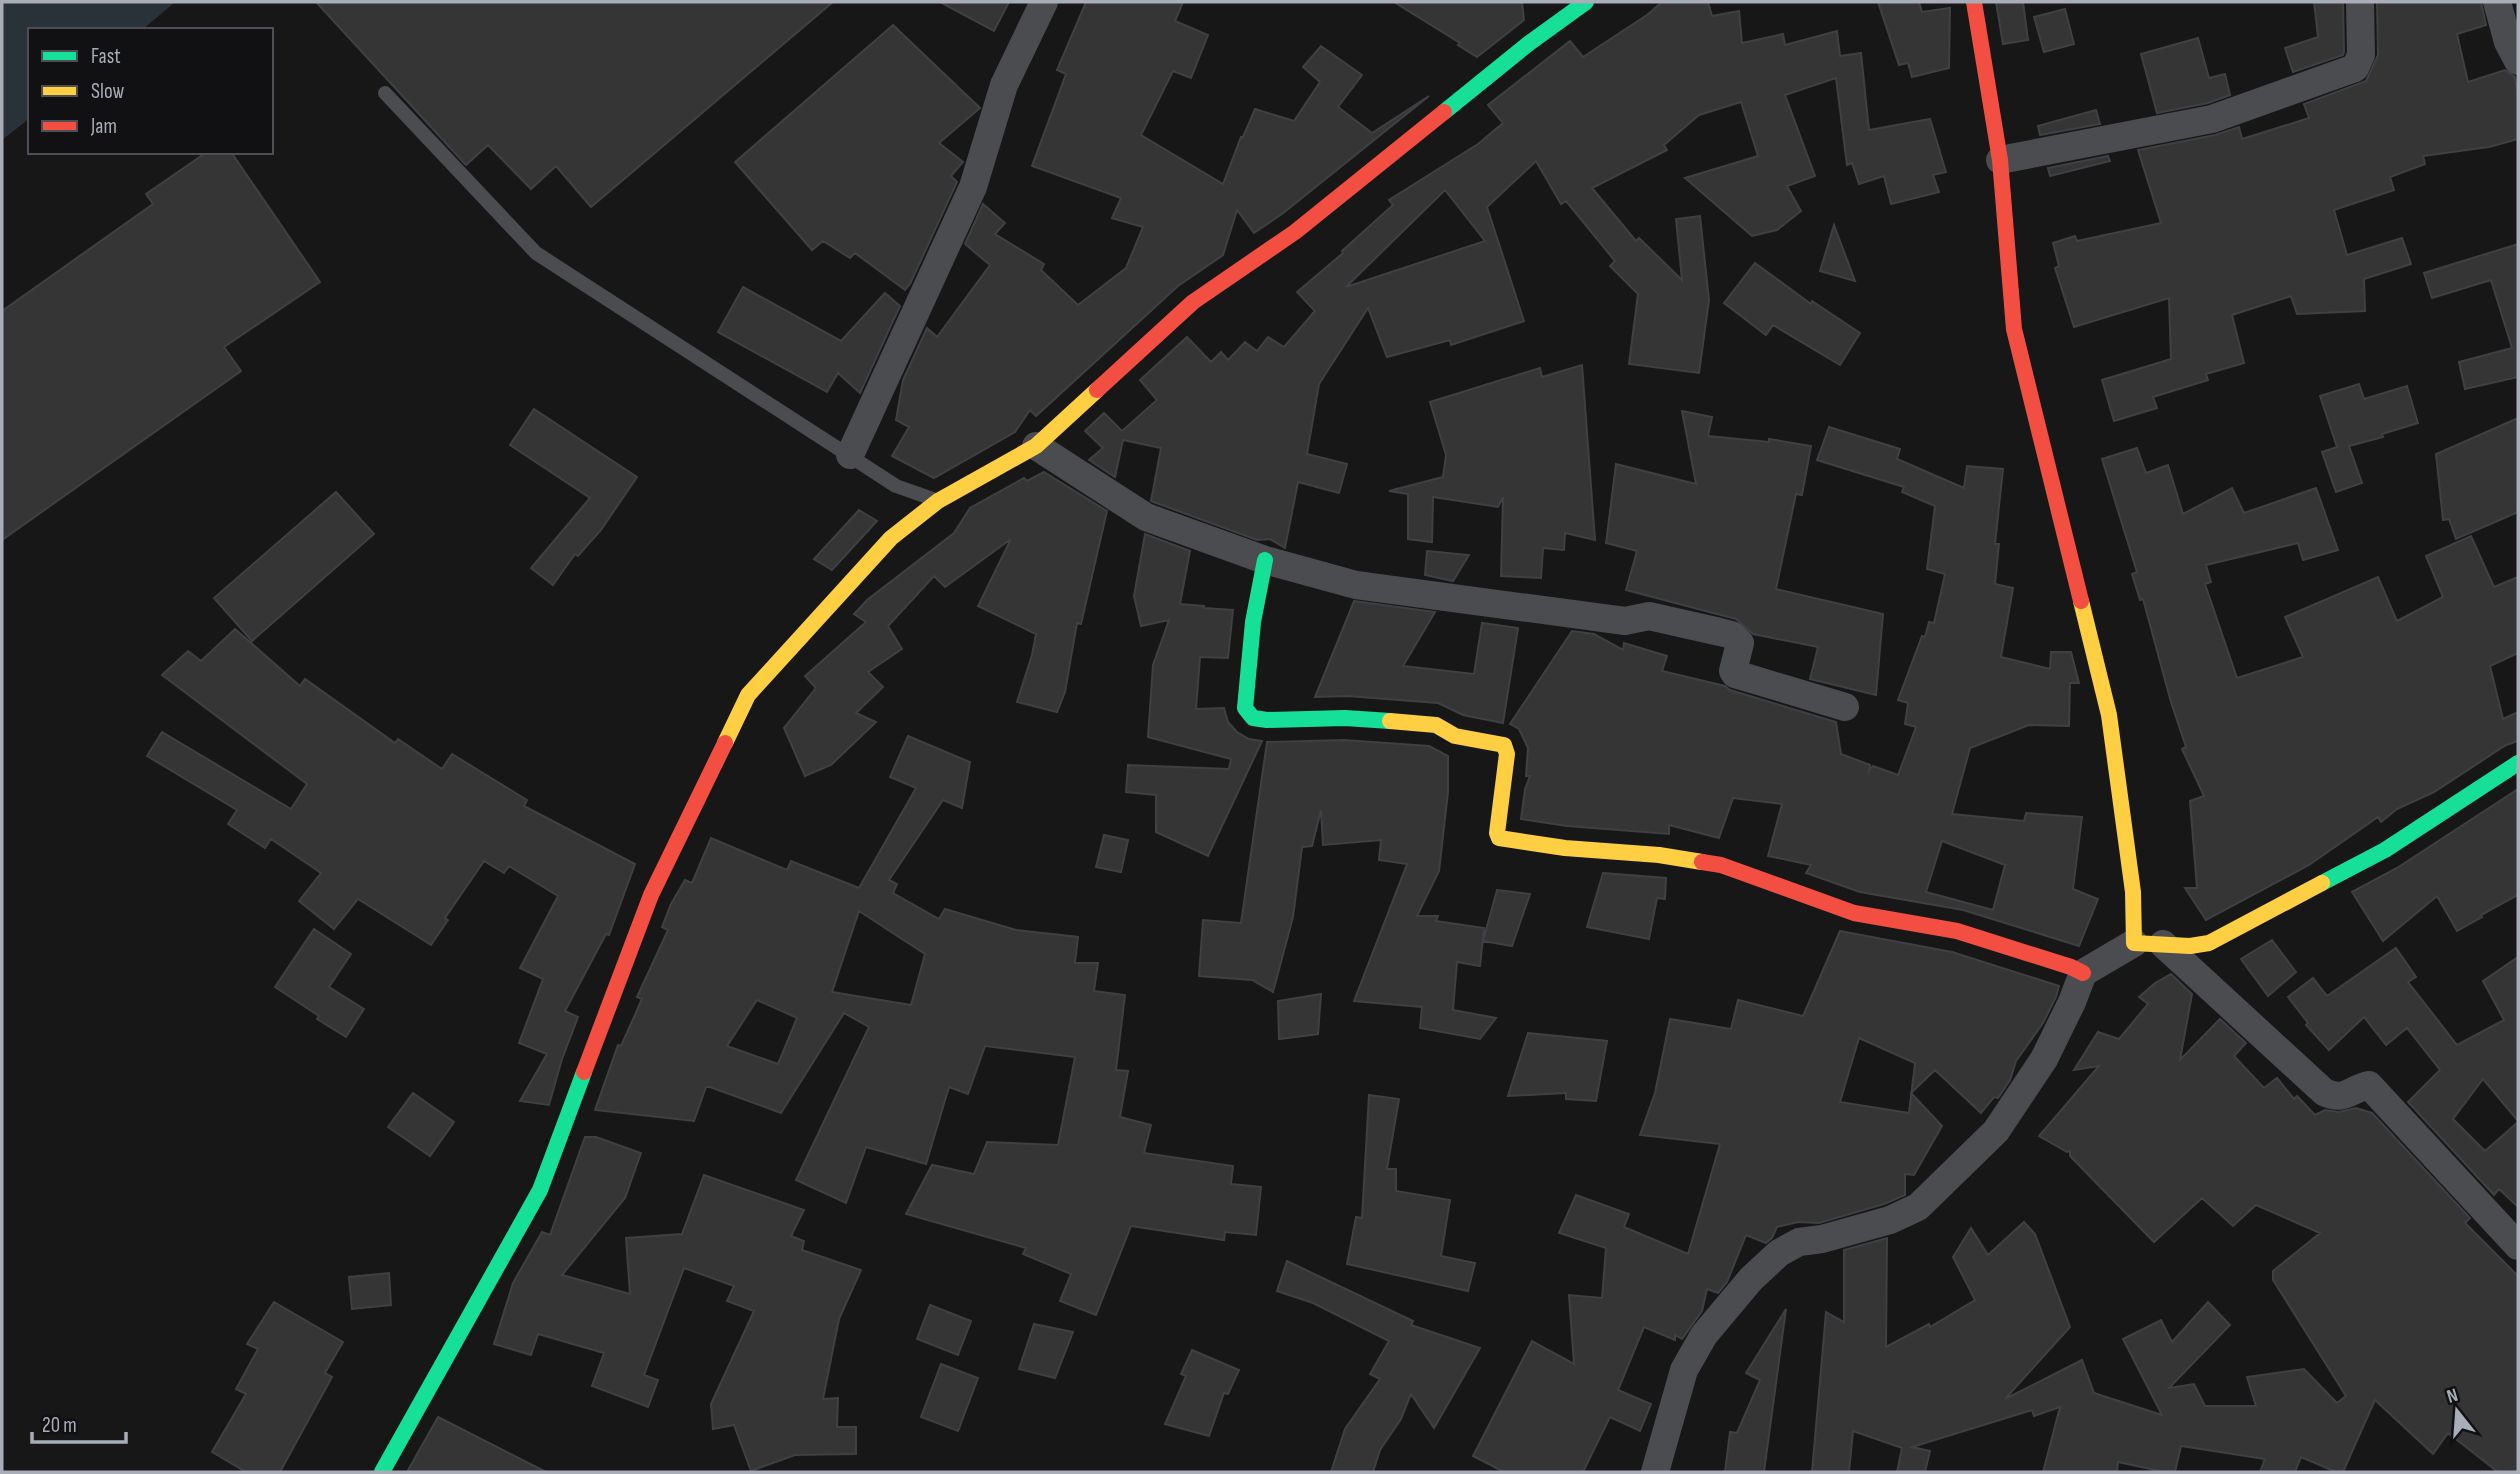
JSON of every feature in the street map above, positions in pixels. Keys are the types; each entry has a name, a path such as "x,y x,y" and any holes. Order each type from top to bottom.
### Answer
{"street":[{"path":"850,455 973,187 1004,85 1044,2"},
{"path":"382,1472 540,1190 651,895 748,695 891,538 938,501 1036,446 1194,302 1295,232 1518,52 1586,2"},
{"path":"1974,2 2000,160 2014,329 2109,715 2133,892 2134,943"},
{"path":"2000,160 2212,120 2355,68 2361,55 2360,2"},
{"path":"2497,2 2508,42 2518,61"},
{"path":"1036,446 1146,517 1265,560 1356,584 1625,621 1649,616 1732,635 1740,643 1734,663 1735,674 1845,707"},
{"path":"1265,560 1253,622 1245,708 1253,718 1345,718 1436,725 1455,736 1504,745 1507,754 1497,832 1499,838 1565,848 1659,855 1721,865 1854,913 1957,931 2083,973"},
{"path":"1655,1472 1684,1370 1704,1335 1751,1279 1779,1253 1799,1242 1822,1239 1890,1220 1918,1207 1996,1131 2044,1059 2083,973 2134,943 2190,946 2209,943 2385,850 2518,763"},
{"path":"2163,944 2324,1092 2334,1097 2344,1096 2369,1085 2518,1246"}],"lane":[{"path":"384,93 536,253 896,486 938,501"}],"shaded area":[{"path":"2,2 175,2 144,28 28,28 28,120 2,140"}],"building":[{"path":"316,2 833,2 591,207 556,166 531,189 488,145 466,165"},
{"path":"940,2 1009,2 994,31"},
{"path":"1086,2 1183,2 1175,21 1208,35 1191,78 1173,71 1141,135 1223,184 1255,109 1294,121 1320,82 1303,67 1321,46 1362,75 1338,107 1372,133 1429,96 1282,214 1254,233 1237,210 1223,255 1178,286 1036,416 1030,410 1015,432 934,478 892,456 909,427 896,420 903,380 927,328 937,337 990,265 965,244 983,204 1005,223 995,234 1044,264 1041,270 1078,305 1126,268 1143,227 1112,218 1121,198 1032,166 1066,74 1057,70"},
{"path":"1394,2 1522,2 1524,20 1477,57 1458,45 1460,43"},
{"path":"1662,2 1708,2 1712,16 1739,11 1742,43 1783,34 1785,45 1837,31 1840,56 1861,53 1869,130 1930,119 1946,172 1933,175 1939,192 1891,204 1884,176 1859,184 1852,163 1847,165 1836,78 1785,95 1815,176 1787,186 1801,211 1777,230 1752,236 1685,178 1758,156 1741,102 1699,115 1664,145 1667,150 1592,188 1636,241 1639,238 1682,280 1676,219 1700,216 1709,300 1699,373 1629,364 1638,294 1610,266 1615,261 1566,201 1561,204 1536,161 1487,207 1524,321 1451,345 1450,340 1387,357 1368,308 1319,384 1307,454 1347,464 1339,493 1298,482 1285,548 1270,539 1257,540 1151,501 1161,448 1123,440 1115,477 1089,460 1103,448 1085,431 1104,413 1122,431 1157,400 1140,380 1187,337 1211,362 1221,352 1228,360 1245,342 1257,351 1268,337 1284,347 1315,311 1297,292 1393,205 1389,200 1478,144 1503,123 1488,105 1570,41 1583,57","holes":["1445,190 1485,241 1346,287"]},
{"path":"1878,2 1919,2 1922,12 1950,8 1949,68 1912,77 1908,63 1899,65"},
{"path":"1996,2 2023,2 2028,40 2003,44"},
{"path":"2314,2 2343,2 2344,52 2343,55 2293,72 2285,48 2318,37"},
{"path":"2377,2 2481,2 2486,25 2457,34 2468,82 2505,70 2515,77 2518,139 2489,147 2423,156 2425,164 2390,177 2394,190 2334,210 2347,255 2402,238 2411,264 2364,279 2365,311 2297,314 2291,296 2232,315 2244,363 2206,374 2208,380 2153,397 2157,408 2114,421 2102,380 2171,359 2169,298 2074,327 2055,268 2059,266 2053,243 2075,236 2077,241 2161,223 2138,150 2215,135 2239,127 2242,139 2309,118 2304,104 2366,81 2378,55"},
{"path":"2065,9 2074,44 2044,52 2034,17"},
{"path":"893,25 980,108 939,143 963,162 951,176 957,182 905,290 855,253 850,258 823,241 812,250 735,162"},
{"path":"2198,38 2209,78 2225,74 2230,95 2208,103 2157,113 2141,54"},
{"path":"2096,110 2100,124 2040,135 2038,126"},
{"path":"204,154 232,154 320,282 224,347 241,371 2,540 2,311 153,204 146,194"},
{"path":"2108,156 2110,161 2050,176 2048,168"},
{"path":"1834,225 1855,281 1820,271"},
{"path":"2518,244 2518,377 2465,389 2459,362 2512,348 2491,280 2432,298 2424,273"},
{"path":"1755,263 1811,304 1812,301 1860,333 1840,365 1773,325 1766,335 1724,303"},
{"path":"743,287 841,341 885,293 900,306 860,393 838,373 827,392 718,332"},
{"path":"1582,365 1595,540 1565,533 1564,550 1543,548 1541,578 1501,576 1503,497 1498,507 1433,497 1432,542 1408,539 1408,494 1389,491 1443,477 1446,455 1430,402 1540,368 1542,377"},
{"path":"2359,384 2364,399 2407,386 2418,423 2382,434 2383,437 2349,446 2362,483 2336,492 2322,452 2337,447 2320,396"},
{"path":"534,409 637,477 601,530 578,556 575,554 553,585 531,568 590,498 510,445"},
{"path":"1682,411 1712,417 1708,436 1769,442 1769,439 1811,446 1802,495 1796,494 1776,589 1883,614 1876,695 1810,679 1818,647 1753,634 1736,619 1626,590 1637,551 1606,543 1616,464 1696,484"},
{"path":"2518,418 2518,512 2456,539 2449,519 2443,520 2436,454"},
{"path":"1829,427 1900,449 1897,459 1964,488 1967,466 2003,469 1995,544 1999,544 1995,584 2013,588 2001,657 2050,669 2051,652 2071,652 2079,683 2070,683 2069,726 2029,725 1970,748 1952,814 2024,821 2026,813 2082,817 2073,889 2098,899 2079,946 1963,910 1860,892 1806,873 1811,865 1768,856 1782,804 1733,798 1719,838 1669,825 1669,834 1567,826 1521,819 1525,789 1530,776 1526,776 1528,748 1519,729 1510,724 1572,631 1594,634 1623,650 1624,643 1667,656 1662,671 1725,686 1730,690 1836,722 1841,754 1870,765 1869,771 1873,766 1898,775 1916,727 1905,724 1908,703 1898,700 1922,636 1925,637 1929,622 1934,623 1945,574 1927,569 1935,506 1902,492 1904,487 1817,460","holes":["1942,841 2005,865 1993,910 1926,892"]},
{"path":"2137,448 2146,473 2168,465 2183,514 2232,488 2244,513 2316,488 2338,550 2303,560 2298,543 2206,565 2211,582 2205,584 2237,678 2303,657 2285,617 2378,577 2397,621 2443,597 2426,556 2471,536 2494,587 2518,577 2518,653 2490,666 2503,719 2518,712 2518,741 2506,745 2434,792 2397,809 2381,822 2378,817 2309,865 2206,920 2185,888 2197,888 2190,801 2204,796 2182,749 2186,747 2143,599 2140,600 2132,574 2137,572 2102,459"},
{"path":"1044,472 1107,511 1081,624 1077,623 1065,692 1057,712 1017,702 1036,634 978,606 1011,539 945,587 934,576 888,626 902,649 868,672 883,687 856,713 876,722 831,765 805,776 784,728 816,688 805,676 866,622 854,614 867,600 954,533 970,508 1024,478 1027,481"},
{"path":"336,492 374,534 252,641 214,598"},
{"path":"859,510 877,521 832,570 814,559"},
{"path":"1145,534 1190,551 1180,604 1233,610 1228,658 1200,657 1196,709 1224,708 1228,722 1237,732 1249,739 1262,741 1208,856 1156,832 1156,795 1126,792 1128,765 1229,769 1231,759 1148,737 1153,665 1169,620 1141,626 1134,596"},
{"path":"1427,551 1469,555 1453,581 1425,575"},
{"path":"1354,601 1435,612 1403,666 1474,674 1482,623 1518,628 1503,723 1463,715 1438,703 1347,696 1315,697"},
{"path":"235,629 300,686 305,679 395,743 398,739 442,769 452,754 527,800 524,806 635,864 609,935 606,934 565,1011 578,1017 549,1105 520,1101 547,1054 519,1043 543,979 520,968 558,896 509,866 504,873 484,861 445,918 448,920 431,945 358,899 334,929 299,901 321,873 271,839 265,848 228,824 237,810 147,756 162,732 291,809 307,784 162,675 188,651 201,661"},
{"path":"908,736 970,762 962,808 943,800 889,880 897,884 893,893 939,919 945,909 1016,930 1078,937 1075,963 1098,963 1094,991 1125,995 1116,1070 1128,1071 1120,1117 1151,1125 1144,1153 1233,1166 1231,1184 1261,1187 1256,1235 1225,1232 1224,1240 1131,1226 1096,1315 1060,1301 1071,1274 1023,1254 1026,1248 906,1214 932,1165 974,1174 987,1142 1058,1145 1075,1057 985,1046 968,1094 949,1087 926,1164 866,1147 846,1203 796,1180 869,1027 844,1013 781,1113 710,1087 706,1087 694,1121 595,1110 618,1045 621,1046 642,999 637,997 668,930 662,927 671,904 685,880 692,883 711,838 787,870 791,861 859,888 916,788 890,777","holes":["859,911 925,954 911,1005 832,992","757,1000 797,1018 778,1064 727,1046"]},
{"path":"1344,740 1429,746 1448,756 1448,792 1439,871 1417,916 1438,916 1436,921 1484,928 1480,966 1457,962 1453,1010 1496,1018 1480,1039 1420,1028 1422,1007 1354,1001 1407,864 1379,860 1381,840 1323,845 1321,810 1312,846 1302,847 1293,917 1273,992 1252,980 1199,976 1203,920 1241,923 1267,742"},
{"path":"2518,789 2518,895 2457,931 2437,896 2383,941 2352,892 2397,868"},
{"path":"1104,835 1128,840 1121,872 1096,867"},
{"path":"1603,873 1666,878 1665,899 1657,898 1649,939 1587,927"},
{"path":"1497,890 1530,894 1512,946 1483,941"},
{"path":"314,929 351,954 329,987 364,1009 346,1037 275,987"},
{"path":"1840,931 1952,952 2059,986 2043,1023 2016,1061 2010,1080 1998,1098 1994,1097 1981,1113 1935,1070 1911,1093 1942,1126 1914,1175 1905,1174 1905,1195 1819,1223 1798,1222 1777,1227 1772,1238 1766,1243 1746,1235 1727,1282 1718,1293 1707,1289 1702,1311 1682,1339 1675,1335 1675,1340 1644,1327 1618,1390 1651,1404 1640,1431 1610,1417 1583,1472 1504,1472 1473,1456 1532,1341 1574,1364 1569,1295 1602,1298 1606,1248 1559,1233 1576,1195 1629,1214 1624,1227 1688,1254 1720,1144 1640,1135 1655,1093 1670,1019 1731,1029 1738,1000 1803,1016","holes":["1859,1038 1915,1063 1909,1113 1840,1102"]},
{"path":"2272,940 2296,972 2268,996 2241,959"},
{"path":"2396,948 2416,977 2408,982 2457,1045 2504,1020 2483,981 2518,957 2518,1121 2483,1079 2453,1119 2485,1151 2518,1122 2518,1207 2499,1189 2494,1195 2408,1102 2440,1070 2407,1028 2386,1045 2364,1017 2329,1050 2306,1025 2308,1023 2288,997 2313,978 2327,996"},
{"path":"2171,974 2192,994 2180,1060 2220,1019 2246,1043 2234,1056 2264,1088 2277,1078 2294,1099 2297,1096 2315,1115 2325,1110 2339,1112 2356,1108 2372,1113 2470,1218 2465,1223 2518,1276 2518,1472 2498,1472 2448,1433 2433,1454 2375,1400 2343,1472 2336,1472 2301,1457 2295,1472 2260,1472 2265,1459 2181,1446 2175,1472 2118,1462 2117,1472 2043,1472 2060,1407 2034,1416 2032,1410 1912,1447 1930,1451 1925,1472 1897,1472 1902,1448 1853,1431 1849,1472 1812,1472 1826,1312 1844,1322 1844,1250 1887,1238 1886,1347 1929,1324 1930,1327 1975,1300 1953,1257 1971,1228 1988,1255 2024,1222 2035,1234 2070,1327 2005,1399 2082,1360 2094,1393 2162,1415 2123,1339 2161,1320 2172,1342 2208,1302 2230,1325 2169,1388 2194,1384 2205,1406 2256,1406 2247,1377 2304,1369 2337,1403 2346,1396 2273,1280 2273,1271 2320,1233 2256,1205 2233,1226 2202,1198 2154,1242 2070,1156 2070,1151 2067,1152 2039,1136 2099,1066 2074,1070 2098,1032 2119,1039 2148,1004 2139,997"},
{"path":"1321,994 1318,1034 1279,1039 1278,1001"},
{"path":"1528,1033 1607,1041 1596,1101 1566,1099 1566,1093 1508,1096"},
{"path":"413,1093 454,1122 430,1156 388,1127"},
{"path":"1369,1095 1399,1099 1387,1169 1396,1169 1396,1191 1450,1200 1441,1256 1475,1263 1468,1291 1347,1264 1356,1217 1362,1218"},
{"path":"585,1137 596,1137 641,1153 625,1198 562,1275 630,1294 626,1238 682,1234 704,1175 804,1210 791,1236 804,1241 802,1250 861,1270 839,1319 823,1399 838,1398 837,1427 856,1427 856,1454 795,1455 751,1471 734,1425 713,1429 711,1404 754,1311 727,1301 734,1286 684,1268 644,1375 658,1380 648,1407 592,1386 604,1353 538,1334 531,1355 494,1344 513,1283 542,1232 550,1235"},
{"path":"1287,1261 1413,1321 1411,1325 1480,1348 1434,1428 1411,1394 1401,1419 1380,1450 1373,1472 1331,1472 1345,1429 1380,1379 1370,1374 1389,1341 1313,1303 1277,1291"},
{"path":"389,1273 391,1305 352,1309 349,1277"},
{"path":"274,1302 343,1342 325,1373 332,1377 280,1472 246,1472 212,1452 246,1394 236,1389 258,1349 247,1344"},
{"path":"930,1305 971,1321 958,1355 917,1339"},
{"path":"1786,1309 1764,1472 1725,1472 1730,1432 1737,1433 1760,1380 1746,1373"},
{"path":"1034,1324 1073,1332 1055,1378 1019,1369"},
{"path":"1192,1350 1239,1370 1228,1394 1224,1393 1209,1436 1165,1424 1186,1376 1181,1374"},
{"path":"941,1364 978,1378 958,1431 921,1417"},
{"path":"438,1417 546,1472 407,1472"}],"traffic: fast":[{"path":"1444,112 1528,44 1586,2"},
{"path":"1265,560 1253,622 1245,708 1253,718 1267,720 1345,718 1390,721"},
{"path":"2322,883 2385,850 2518,763"},
{"path":"382,1472 540,1190 584,1072"}],"traffic: slow":[{"path":"725,743 748,695 891,538 938,501 1036,446 1097,390"},
{"path":"2081,601 2109,715 2133,892 2134,943 2190,946 2209,943 2322,883"},
{"path":"1390,721 1436,725 1455,736 1504,745 1507,754 1497,833 1499,838 1565,848 1659,855 1702,862"}],"traffic: jam":[{"path":"1974,2 2000,160 2014,329 2081,601"},
{"path":"1097,390 1193,302 1295,232 1444,112"},
{"path":"584,1072 651,895 725,743"},
{"path":"1702,862 1721,865 1854,913 1957,931 2083,973"}]}
